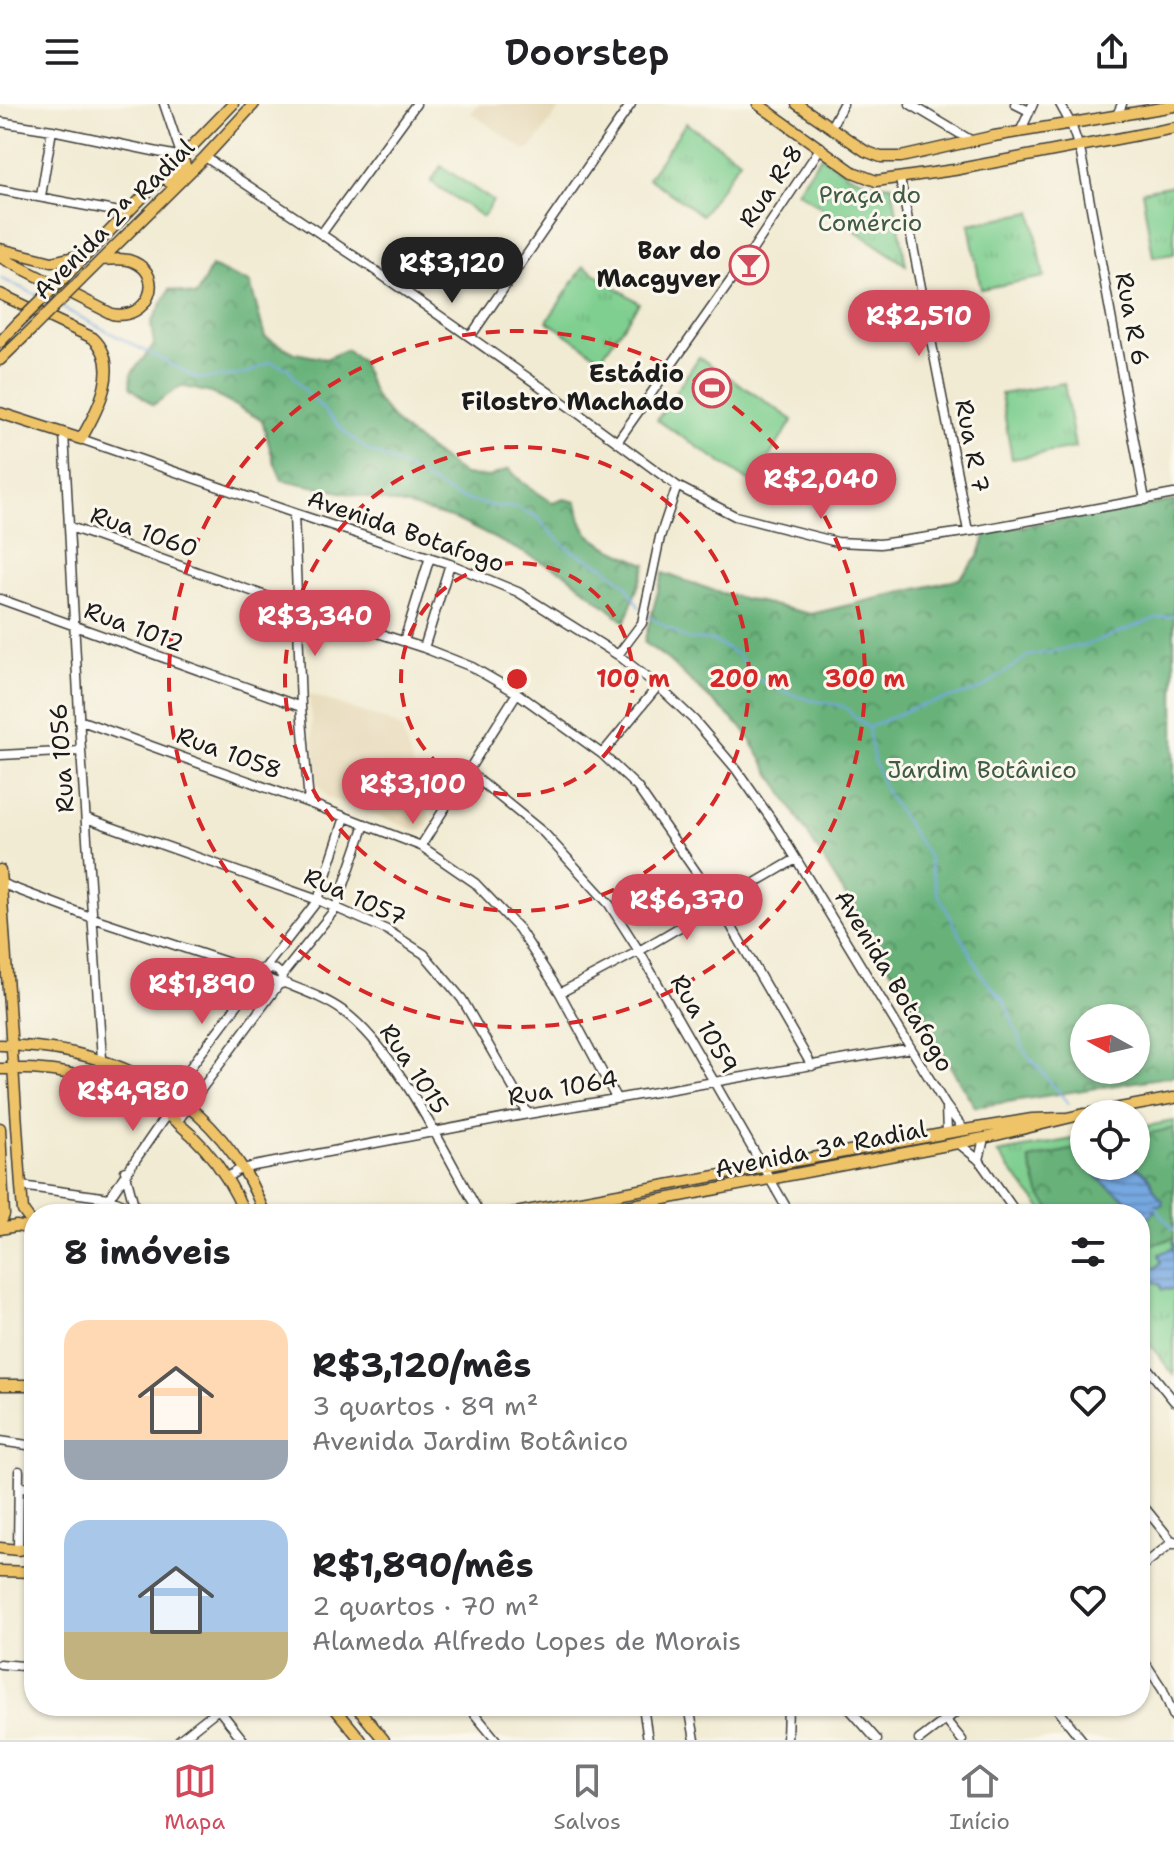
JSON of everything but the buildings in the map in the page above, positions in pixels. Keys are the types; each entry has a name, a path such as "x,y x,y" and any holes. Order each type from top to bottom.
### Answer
{"main road":[{"name":"Avenida 2ª Radial","path":"0,342 233,104"},
{"name":"Avenida 2ª Radial","path":"0,360 205,157 254,104"},
{"path":"758,104 853,172 876,181 1174,128"},
{"path":"797,104 865,151 881,157 901,157 1020,132 1174,106"},
{"path":"821,147 831,127"},
{"path":"166,195 166,186 185,165 182,157"},
{"path":"900,179 901,157"},
{"path":"0,249 52,262 88,254"},
{"path":"0,257 112,314 123,316 138,310 146,302 150,290 147,273 137,263 123,259 101,260"},
{"path":"0,294 71,325 102,346 108,365 105,384 81,439"},
{"name":"Avenida Botafogo","path":"0,413 81,439"},
{"path":"0,870 24,1213"},
{"path":"0,1045 55,1049 102,1059 171,1094 219,1136 243,1169 260,1204"},
{"path":"0,1069 50,1070 99,1079 134,1094 177,1122 204,1149 226,1178 240,1204"},
{"name":"Avenida 3ª Radial","path":"1150,1102 1174,1098"},
{"name":"Avenida 3ª Radial","path":"645,1204 984,1138 1070,1117"},
{"name":"Avenida 3ª Radial","path":"564,1204 964,1130 1032,1119 1064,1118"},
{"path":"0,1128 4,1215 0,1226 24,1227"},
{"path":"604,1204 666,1191 689,1182"},
{"path":"0,1385 24,1385"},
{"path":"0,1548 24,1549"},
{"path":"0,1571 24,1572"},
{"path":"341,1716 361,1740"},
{"path":"364,1716 384,1740"}],"street":[{"path":"164,104 182,157"},
{"path":"322,233 416,104"},
{"path":"470,337 631,104"},
{"path":"831,127 843,104"},
{"path":"910,104 972,141"},
{"path":"1015,104 1031,108 1020,132"},
{"name":"Rua R 6","path":"1060,104 1071,124 1077,146 1145,500"},
{"path":"1117,115 1122,104"},
{"path":"0,122 182,157"},
{"path":"41,196 52,130"},
{"name":"Rua R-8","path":"617,442 821,147"},
{"path":"205,157 322,233 677,486 735,516 837,542 880,544 1174,494"},
{"name":"Rua R 7","path":"900,179 968,531"},
{"path":"0,190 125,213"},
{"name":"Rua 1056","path":"64,433 79,720 102,1059 99,1079"},
{"name":"Avenida Botafogo","path":"81,439 450,564 518,592 618,655 658,686 695,721 736,769 796,859 946,1106 964,1130"},
{"path":"618,655 642,623 660,537 677,486"},
{"path":"294,513 301,707 309,803"},
{"name":"Rua 1060","path":"70,527 472,667 517,693 602,754 637,787 719,905 812,1066"},
{"path":"404,641 430,557"},
{"path":"424,648 450,564"},
{"name":"Rua 1012","path":"0,599 301,707"},
{"path":"602,754 658,686"},
{"path":"421,846 517,693"},
{"name":"Rua 1058","path":"79,720 421,846 475,883 519,929 560,993 616,1098"},
{"path":"0,755 81,751"},
{"name":"Rua 1059","path":"469,772 544,833 609,904 784,1204"},
{"path":"109,1198 171,1094 318,900 345,817"},
{"name":"Rua 1057","path":"86,818 318,900 387,930 424,954 462,999 528,1114"},
{"path":"177,1122 336,908 365,824"},
{"path":"560,993 639,951 796,859"},
{"path":"0,883 93,918 261,972"},
{"name":"Rua 1015","path":"261,972 276,970 281,980 324,998 366,1031 397,1071 474,1204"},
{"name":"Rua 1064","path":"226,1178 243,1169 528,1114 911,1048"},
{"name":"Avenida Botafogo","path":"946,1106 947,1133"},
{"path":"979,1160 984,1138"},
{"path":"958,1143 979,1160 1010,1204"},
{"path":"125,1171 134,1204"},
{"path":"21,1186 109,1198 121,1204"},
{"path":"1150,1371 1174,1401"},
{"path":"0,1441 24,1445"},
{"path":"18,1550 19,1471"},
{"path":"20,1487 24,1487"},
{"path":"1150,1514 1174,1542 1150,1560"},
{"path":"0,1664 24,1666"},
{"path":"1150,1670 1163,1690 1174,1717"},
{"path":"179,1740 207,1716"},
{"path":"225,1716 243,1740"},
{"path":"476,1716 493,1737 481,1740"},
{"path":"644,1716 648,1740"},
{"path":"691,1716 695,1740"},
{"path":"788,1716 789,1739"},
{"path":"856,1716 877,1740"},
{"path":"942,1716 962,1740"},
{"path":"919,1740 952,1716"},
{"path":"1063,1716 1082,1740"}],"shaded area":[{"path":"478,104 563,104 531,149 524,150 471,113"},
{"path":"309,694 401,728 430,818 426,827 418,830 410,828 327,797 317,784"}],"green space":[{"path":"686,123 740,160 702,215 648,178"},
{"name":"Praça do Comércio","path":"821,156 854,177 892,185 906,265 797,191"},
{"path":"441,166 493,201 483,217 431,182"},
{"path":"1174,185 1174,254 1153,257 1142,191"},
{"path":"1032,212 1044,277 981,289 969,224"},
{"path":"584,266 639,303 601,358 547,321"},
{"path":"211,267 250,283 265,337 295,353 326,359 345,350 360,360 376,399 401,428 464,475 489,477 509,469 553,503 564,499 577,502 584,526 593,538 646,564 625,622 565,573 457,520 409,506 282,480 262,420 211,393 181,386 153,405 130,387 131,374 154,345 151,323 170,289 196,296"},
{"name":"Estádio Filostro Machado","path":"699,357 793,420 752,483 657,420"},
{"path":"1064,383 1075,448 1012,459 1001,394"},
{"name":"Jardim Botânico","path":"1174,501 1174,1076 1150,1080 1150,1004 1070,1004 1070,1084 1123,1084 975,1107 744,730 644,642 663,573 721,593 811,614 959,579 978,557 987,532"},
{"path":"1174,1121 1174,1375 1150,1345 1150,1204 1038,1204 997,1153 1070,1140 1070,1180 1150,1180 1150,1125"},
{"path":"1174,1128 1174,1238 1150,1246 1150,1204 1047,1204 1039,1193 1029,1159 1070,1150 1070,1180 1150,1180 1150,1133"}],"water":[{"path":"1150,1180 1163,1200 1162,1205 1153,1205 1156,1209 1150,1217 1150,1204 1129,1204 1101,1181"},
{"path":"1174,1247 1174,1289 1162,1290 1160,1284 1150,1280 1150,1268 1157,1267 1161,1262 1159,1254"}],"waterway":[{"path":"0,278 39,296"},
{"path":"59,306 199,379 246,374 270,362 288,368 301,387 348,435 369,451 457,497 496,507 516,507 539,518 570,550 605,567 626,585 639,607"},
{"path":"648,616 687,639 711,640 737,654 756,678 779,690 843,706 868,728 874,761 886,792 928,856 938,894 983,977 1004,1001 1025,1052 1069,1104"},
{"path":"868,728 910,709 981,689 1028,656 1086,645 1157,618 1174,616"},
{"path":"1152,1203 1174,1230"}],"place":[{"name":"Bar do Macgyver","path":"749,265"},
{"name":"Estádio Filostro Machado","path":"712,388"}]}
